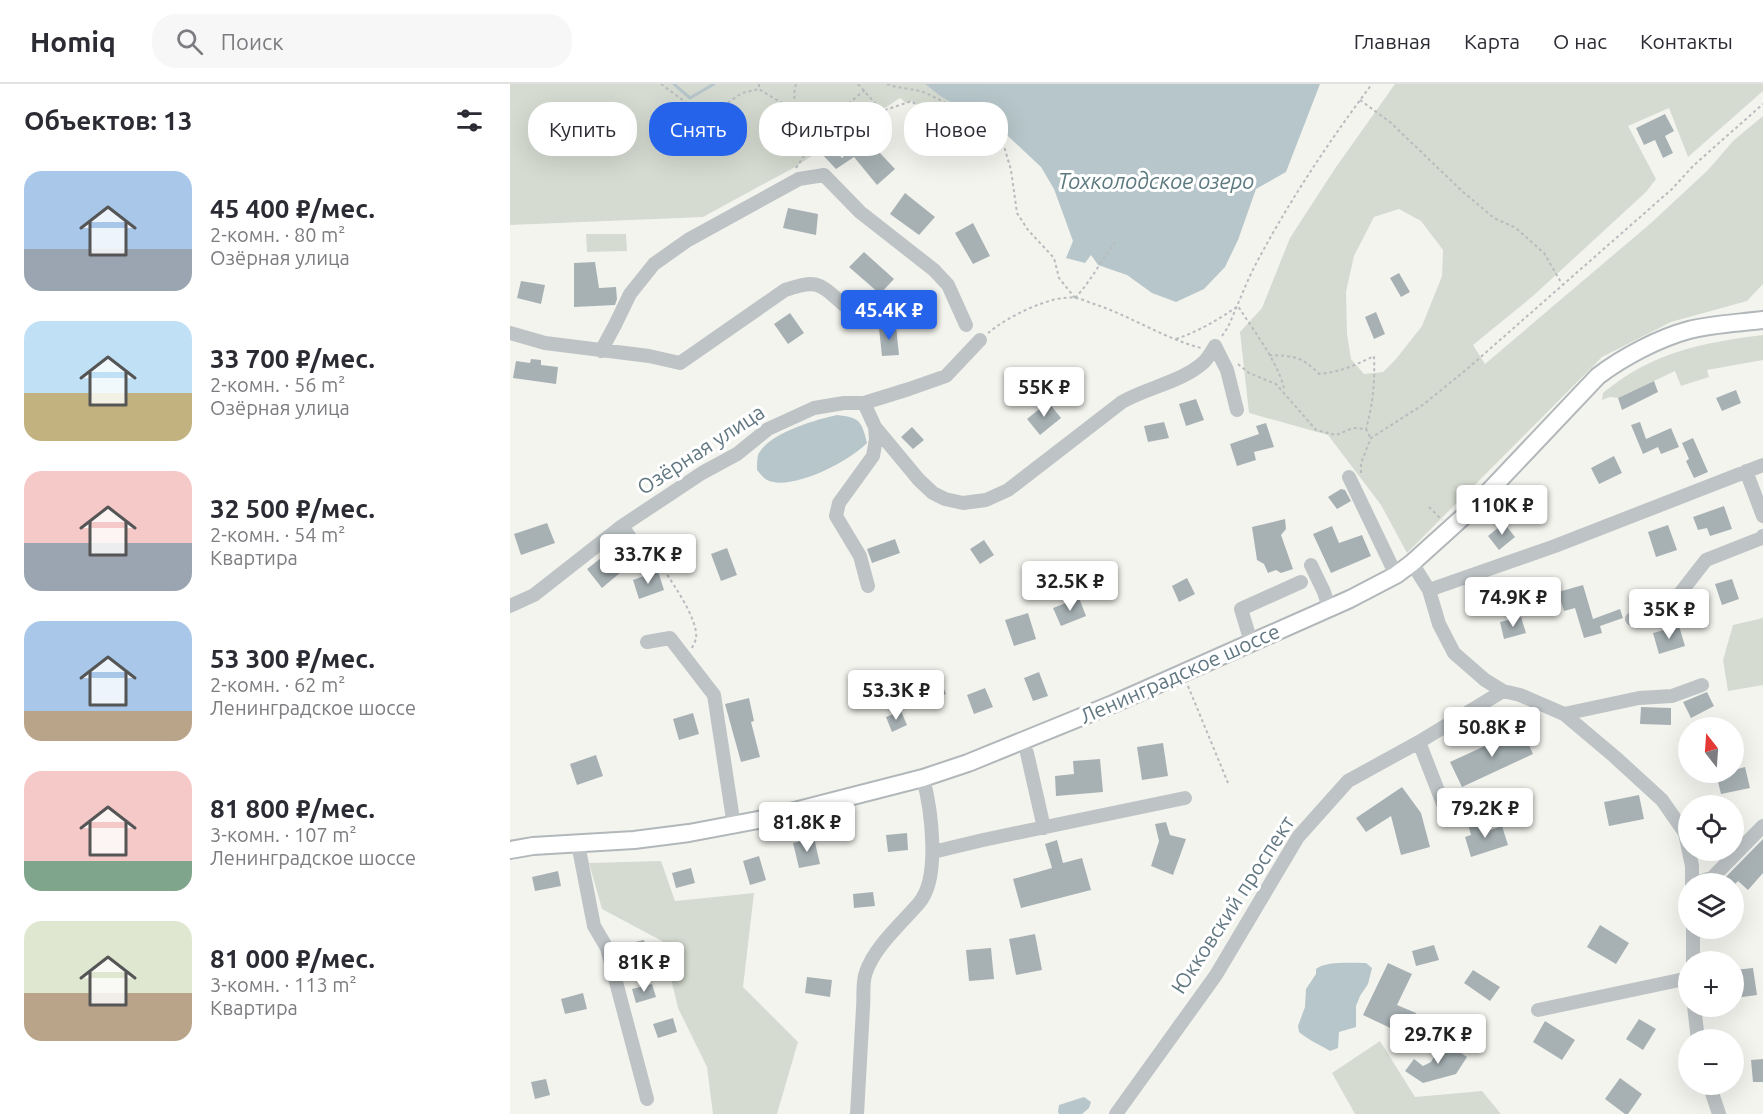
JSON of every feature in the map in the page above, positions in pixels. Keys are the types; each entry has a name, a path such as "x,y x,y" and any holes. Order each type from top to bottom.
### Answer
{"main road":[{"name":"Ленинградское шоссе","path":"510,850 533,846 634,840 734,826 923,778 968,763 1076,720 1329,608 1396,575 1474,507 1598,376 1616,362 1689,330 1763,320"}],"street":[{"path":"601,351 630,294 654,264 688,240 799,179 824,175 860,212 934,270 948,285 966,325"},
{"path":"510,333 545,343 649,356 681,363 785,290 804,284 820,284 844,305"},
{"name":"Озёрная улица","path":"510,606 534,595 622,526 737,454 768,429 814,408 844,403 864,403 946,376 980,340"},
{"path":"864,403 875,427 919,480 933,493 945,499 963,503 986,500 1008,490 1122,402 1181,377 1206,360 1215,346"},
{"path":"1215,346 1227,370 1237,410"},
{"path":"868,586 860,556 836,516 839,503 873,456 876,439 875,427"},
{"path":"1429,590 1657,508 1763,465"},
{"path":"1746,471 1763,516"},
{"path":"1355,476 1396,575"},
{"path":"622,526 646,561 659,561"},
{"path":"1632,619 1671,605 1706,560 1763,536"},
{"path":"1412,563 1429,590 1439,624 1454,653 1485,680 1503,691 1520,695 1564,714 1662,800 1684,832 1692,873"},
{"path":"1311,566 1329,608"},
{"path":"1251,642 1241,609 1301,582"},
{"path":"647,642 670,638 714,695 734,826"},
{"path":"1564,714 1639,698 1672,696 1702,685"},
{"name":"Юкковский проспект","path":"1116,1114 1216,975 1298,837 1348,781 1419,742 1503,691"},
{"path":"1419,742 1446,814"},
{"path":"1027,753 1044,828"},
{"path":"857,1114 865,972 880,947 922,901 929,886 933,857 927,792 923,778"},
{"path":"933,857 1044,828 1185,798"},
{"path":"1717,873 1763,826"},
{"path":"578,844 594,926 607,948 647,1099"},
{"path":"1538,1011 1678,980"},
{"path":"1713,1095 1719,1114"}],"path":[{"path":"661,84 696,110 716,111 742,93 759,89 781,102"},
{"path":"759,84 759,89"},
{"path":"795,102 796,84"},
{"path":"858,84 875,102"},
{"path":"886,84 923,92 942,102"},
{"path":"980,340 991,330 1026,310 1045,302 1075,298 1116,311 1149,328 1200,348 1215,346 1228,327 1256,262 1284,214 1322,153 1372,84"},
{"path":"850,102 865,90"},
{"path":"1360,100 1390,122 1494,218 1516,228 1544,253 1563,285"},
{"path":"1355,476 1371,438 1424,404 1467,369 1672,189 1694,165 1763,104"},
{"path":"795,167 804,156"},
{"path":"1007,156 1017,213 1028,230 1054,258 1059,278 1075,298"},
{"path":"1075,298 1087,285 1115,242"},
{"path":"1176,339 1219,320 1238,306"},
{"path":"1238,306 1269,355 1282,380 1286,394"},
{"path":"1269,355 1288,356 1307,362 1319,374 1351,367 1374,356 1375,382 1366,429 1371,438"},
{"path":"1232,359 1249,373 1276,384 1316,430 1336,435 1353,428 1366,429"},
{"path":"1429,507 1451,528"},
{"path":"659,561 688,611 695,626 696,639"},
{"path":"1183,674 1228,783"}],"shaded area":[{"path":"510,84 925,84 950,102 905,102 900,98 892,103 759,102 759,156 812,156 703,217 510,225"},
{"path":"1395,84 1763,84 1763,91 1688,157 1669,108 1628,126 1656,179 1646,192 1533,296 1473,345 1485,364 1651,223 1708,170 1733,141 1763,116 1763,284 1747,301 1671,322 1602,357 1407,553 1381,505 1328,435 1249,413 1240,332 1262,308 1290,238 1334,170","holes":["1399,209 1421,221 1443,250 1442,276 1422,326 1396,359 1383,372 1364,374 1351,359 1347,334 1346,292 1354,256 1374,217"]},
{"path":"586,234 626,234 627,251 587,252"},
{"path":"1763,335 1763,360 1707,370 1709,377 1681,386 1675,371 1618,398 1610,397 1602,400 1603,393 1622,379 1659,359 1698,346"},
{"path":"1763,618 1763,685 1728,691 1723,660 1733,625"},
{"path":"661,861 675,901 754,893 743,987 798,1042 777,1114 713,1114 707,1067 678,1008 662,941 602,909 589,863"},
{"path":"1380,1041 1415,1097 1482,1091 1501,1114 1355,1114 1332,1073"}],"water":[{"name":"Тохколодское озеро","path":"925,84 1320,84 1286,172 1256,189 1238,240 1225,267 1204,289 1176,302 1152,293 1127,275 1098,265 1091,255 1085,263 1066,258 1073,241 1054,189 1041,167 1008,136 1008,102 950,102"},
{"path":"837,415 858,421 867,443 848,458 820,473 790,482 777,483 767,480 757,470 758,455 771,440 793,429"},
{"path":"1366,963 1372,968 1368,984 1356,1006 1356,1027 1339,1032 1338,1048 1330,1051 1299,1032 1298,1026 1305,1007 1306,989 1316,974 1316,969 1332,964"},
{"path":"1084,1097 1091,1102 1089,1108 1082,1114 1059,1114 1059,1105"}],"building":[{"path":"1665,114 1674,131 1665,136 1673,153 1663,158 1655,140 1644,145 1636,128"},
{"path":"824,156 840,156 842,158 844,156 883,156 895,169 877,185 854,157 836,169"},
{"path":"905,193 935,217 919,235 890,214"},
{"path":"788,208 818,214 816,235 783,228"},
{"path":"973,223 990,256 973,264 955,233"},
{"path":"864,252 894,279 880,294 849,267"},
{"path":"595,262 599,288 616,287 615,305 574,307 574,263"},
{"path":"1399,273 1410,292 1401,297 1390,278"},
{"path":"521,281 545,285 541,304 517,298"},
{"path":"1376,312 1385,334 1374,339 1365,317"},
{"path":"790,313 804,333 788,344 774,324"},
{"path":"896,326 899,355 882,356 879,328"},
{"path":"531,359 541,360 541,365 558,367 556,384 513,378 516,361 530,363"},
{"path":"1654,381 1658,392 1622,410 1618,398"},
{"path":"1736,390 1741,403 1722,411 1716,398"},
{"path":"1196,399 1204,420 1186,426 1179,404"},
{"path":"1048,402 1061,418 1040,435 1027,419"},
{"path":"1164,422 1169,438 1148,442 1144,426"},
{"path":"1640,422 1646,439 1671,428 1679,447 1661,454 1658,447 1643,454 1631,425"},
{"path":"1266,423 1274,447 1254,452 1256,460 1237,466 1230,444 1259,434 1256,426"},
{"path":"912,427 924,440 913,449 901,437"},
{"path":"1693,438 1708,472 1694,478 1686,461 1689,459 1682,443"},
{"path":"1614,456 1622,473 1599,484 1591,468"},
{"path":"1341,489 1345,490 1351,501 1337,509 1328,497"},
{"path":"1724,506 1732,529 1710,536 1707,528 1698,530 1693,517"},
{"path":"1285,519 1286,529 1281,535 1293,569 1281,573 1276,570 1268,573 1264,564 1257,560 1252,527"},
{"path":"547,523 555,543 521,555 514,534"},
{"path":"1504,523 1515,537 1499,550 1488,536"},
{"path":"1668,525 1677,550 1656,557 1648,532"},
{"path":"1332,526 1339,543 1362,535 1371,556 1331,573 1313,534"},
{"path":"895,539 900,553 872,563 867,549"},
{"path":"984,540 994,555 980,564 970,549"},
{"path":"620,543 634,561 602,588 587,569"},
{"path":"727,548 737,575 721,581 711,554"},
{"path":"658,571 664,590 639,599 633,580"},
{"path":"1187,578 1195,594 1179,602 1172,586"},
{"path":"1732,579 1739,599 1722,605 1715,584"},
{"path":"1583,585 1593,619 1620,609 1623,618 1600,626 1602,633 1584,638 1575,608 1564,611 1558,592"},
{"path":"1079,598 1086,616 1061,626 1053,608"},
{"path":"1028,613 1036,639 1014,646 1005,620"},
{"path":"1521,617 1526,633 1504,639 1500,622"},
{"path":"1679,626 1685,646 1659,654 1653,633"},
{"path":"1039,672 1048,696 1033,701 1024,678"},
{"path":"938,674 946,694 928,701 920,681"},
{"path":"985,688 993,707 974,714 967,695"},
{"path":"1707,692 1714,706 1690,717 1683,702"},
{"path":"749,698 754,721 751,722 760,757 741,762 725,704"},
{"path":"1641,707 1671,708 1671,725 1640,724"},
{"path":"901,711 907,725 892,732 886,717"},
{"path":"693,713 699,734 679,740 673,719"},
{"path":"1522,729 1533,754 1462,787 1450,762"},
{"path":"1163,743 1168,776 1142,780 1137,747"},
{"path":"596,755 603,776 577,785 570,764"},
{"path":"1100,759 1103,792 1056,796 1055,776 1074,774 1073,761"},
{"path":"1744,767 1750,788 1721,794 1718,783 1744,783"},
{"path":"1402,787 1421,813 1430,847 1401,855 1391,816 1366,832 1356,818"},
{"path":"1639,795 1644,819 1609,826 1604,802"},
{"path":"1481,820 1485,832 1502,826 1508,845 1471,857 1465,837 1471,835 1468,824"},
{"path":"1166,822 1170,835 1186,839 1173,875 1151,866 1159,841 1155,824"},
{"path":"907,833 908,850 888,852 886,835"},
{"path":"814,838 820,864 799,868 793,843"},
{"path":"1763,839 1763,873 1748,890 1744,886 1744,873 1730,873"},
{"path":"1057,840 1063,863 1082,858 1091,890 1021,908 1013,879 1052,868 1045,844"},
{"path":"759,856 766,880 750,885 743,861"},
{"path":"691,868 695,883 676,888 672,873"},
{"path":"558,871 561,886 535,891 532,877"},
{"path":"873,892 875,906 854,908 853,894"},
{"path":"1600,925 1629,943 1616,964 1587,947"},
{"path":"1035,934 1042,970 1016,975 1009,939"},
{"path":"644,940 648,955 625,960 622,945"},
{"path":"1434,945 1439,960 1416,966 1412,951"},
{"path":"991,948 994,979 969,981 966,950"},
{"path":"1388,963 1412,974 1397,1005 1416,1013 1405,1035 1363,1015"},
{"path":"1753,968 1757,995 1744,997 1744,969"},
{"path":"1473,970 1500,987 1490,1001 1464,983"},
{"path":"807,977 832,980 830,997 805,993"},
{"path":"652,984 656,997 636,1003 632,989"},
{"path":"583,993 587,1009 565,1014 561,999"},
{"path":"673,1018 677,1032 658,1038 653,1024"},
{"path":"1639,1019 1656,1029 1643,1050 1626,1039"},
{"path":"1545,1021 1575,1040 1562,1060 1533,1042"},
{"path":"1443,1041 1467,1057 1456,1074 1423,1083 1405,1071 1414,1059 1423,1066 1431,1062"},
{"path":"1763,1059 1763,1082 1753,1082 1751,1060"},
{"path":"1620,1078 1642,1094 1628,1114 1605,1099"},
{"path":"546,1079 550,1095 535,1099 531,1082"}],"waterway":[{"path":"674,84 690,98 714,84"}]}
